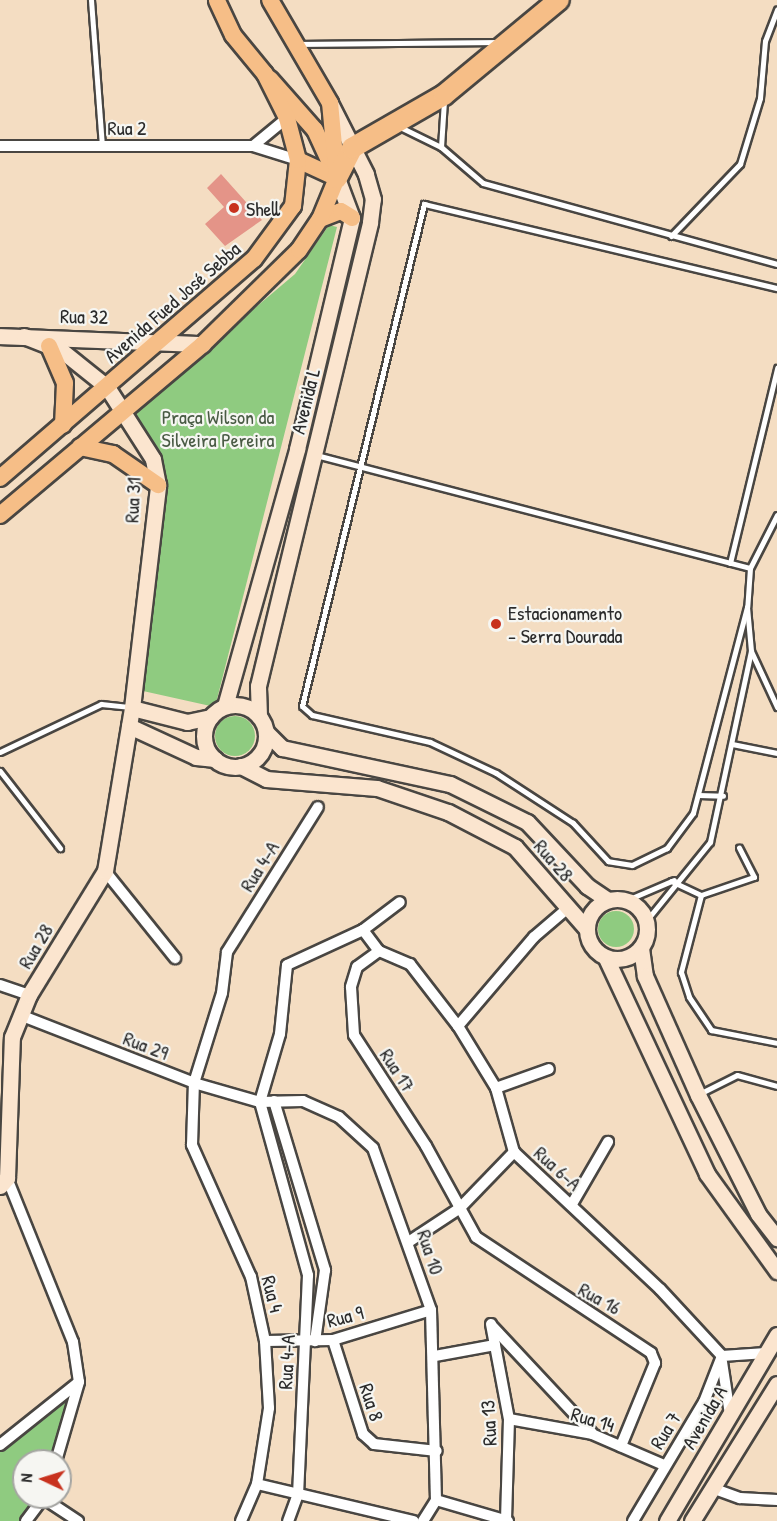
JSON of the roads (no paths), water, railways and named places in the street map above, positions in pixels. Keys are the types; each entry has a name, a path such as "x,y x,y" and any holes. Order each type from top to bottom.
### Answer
{"highway":[{"path":"337,178 352,148 444,95 559,0"}],"main road":[{"path":"217,0 233,35 265,74 286,91 315,130 352,218"},
{"path":"0,515 124,408 203,344 299,250 320,219 337,178 330,103 293,44 270,0"},
{"name":"Avenida Fued José Sebba","path":"0,478 107,387 280,230 296,196 298,160 287,118 265,74"},
{"name":"Avenida L","path":"259,716 258,686 370,222 373,199 330,103"},
{"path":"298,160 337,178"},
{"path":"320,219 341,211 352,218"},
{"name":"Avenida L","path":"225,706 297,449 352,218"},
{"name":"Rua 32","path":"0,336 160,339 203,344"},
{"name":"Rua 31","path":"24,336 49,346 107,387 124,408 153,459 158,485 129,726"},
{"path":"49,346 65,383 63,425"},
{"path":"80,447 113,454 158,485"},
{"path":"129,726 196,757 241,766 257,758 266,732 259,716 243,706 225,706 210,717 187,722 132,708"},
{"path":"210,717 204,734 215,759"},
{"name":"Rua 28","path":"4,1182 6,1035 105,870 129,726"},
{"name":"Rua 28","path":"266,732 282,748 450,784 527,822 587,886 608,900"},
{"name":"Rua 28","path":"241,766 266,779 377,788 448,812 515,847 586,928"},
{"path":"777,1238 758,1214 698,1095 645,976 641,948 646,921 627,900 608,900 592,911 586,928 591,947 606,958 707,1174 777,1271"},
{"path":"606,958 625,959 641,948"},
{"name":"Avenida A","path":"667,1521 777,1335"},
{"path":"692,1521 777,1384"}],"street":[{"path":"253,146 287,118"},
{"name":"Rua 2","path":"0,146 253,146 298,160"},
{"path":"297,449 313,454"},
{"name":"Rua 4-A","path":"194,1083 222,993 227,952 318,807"},
{"path":"105,870 176,958"},
{"path":"260,1102 280,1034 286,965 363,930 400,902"},
{"path":"458,1026 502,970 568,909"},
{"name":"Rua 6-A","path":"363,930 379,951 410,964 458,1026 496,1088 514,1152 572,1204 722,1356"},
{"name":"Rua 17","path":"379,951 357,967 351,987 354,1035 460,1208"},
{"path":"0,985 29,995"},
{"name":"Rua 29","path":"20,1015 194,1083 260,1102"},
{"path":"496,1088 549,1069"},
{"name":"Rua 4","path":"194,1083 192,1145 251,1277 265,1341 269,1408 257,1484 241,1521"},
{"name":"Rua 4-A","path":"274,1101 325,1270 310,1341"},
{"name":"Rua 10","path":"260,1102 303,1101 339,1117 373,1148 410,1241 430,1310 435,1356 436,1500"},
{"name":"Rua 4-A","path":"260,1102 308,1275 310,1341 298,1494 288,1521"},
{"path":"572,1204 608,1142"},
{"path":"410,1241 460,1208 514,1152"},
{"name":"Rua 28","path":"4,1182 73,1342 79,1382"},
{"name":"Rua 16","path":"460,1208 476,1238 651,1353 655,1363 621,1446"},
{"name":"Rua 9","path":"265,1341 333,1340 430,1310"},
{"name":"Rua 13","path":"507,1521 509,1419 491,1324 592,1434"},
{"name":"Rua 8","path":"333,1340 363,1434 374,1444 437,1451"},
{"path":"435,1356 495,1345"},
{"path":"730,1414 722,1356 766,1353"},
{"name":"Rua 7","path":"633,1521 664,1465 704,1402 722,1356"},
{"path":"0,1445 79,1382"},
{"path":"59,1449 79,1382"},
{"name":"Rua 14","path":"509,1419 592,1434 664,1465"},
{"path":"257,1484 414,1521"},
{"path":"712,1488 740,1498 777,1500"},
{"path":"423,1521 436,1500 507,1521"},
{"path":"60,1509 78,1521"}],"lane":[{"path":"91,0 102,145"},
{"path":"671,236 740,164 760,98 765,41 777,9"},
{"path":"293,44 508,42"},
{"path":"441,147 444,95"},
{"path":"393,124 441,147 483,183 777,264"},
{"path":"747,607 693,813 667,848 649,861 616,864 573,823 496,773 430,742 307,712 302,698 424,204 777,288"},
{"path":"730,563 777,368"},
{"path":"313,454 750,568"},
{"path":"646,921 673,882 710,842 723,796 751,651 747,607 750,568 777,515"},
{"path":"751,651 777,707"},
{"path":"0,752 101,704 132,708"},
{"path":"732,744 777,753"},
{"path":"0,771 60,848"},
{"path":"698,795 723,796"},
{"path":"627,900 673,882 701,895 754,877 739,848"},
{"path":"701,895 681,972 689,997 711,1030 777,1043"},
{"path":"698,1095 737,1075 777,1086"}],"place":[{"name":"Shell","path":"234,208"},
{"name":"Estacionamento - Serra Dourada","path":"496,624"}],"park label":[{"name":"Praça Wilson da Silveira Pereira","path":"218,428"}]}
